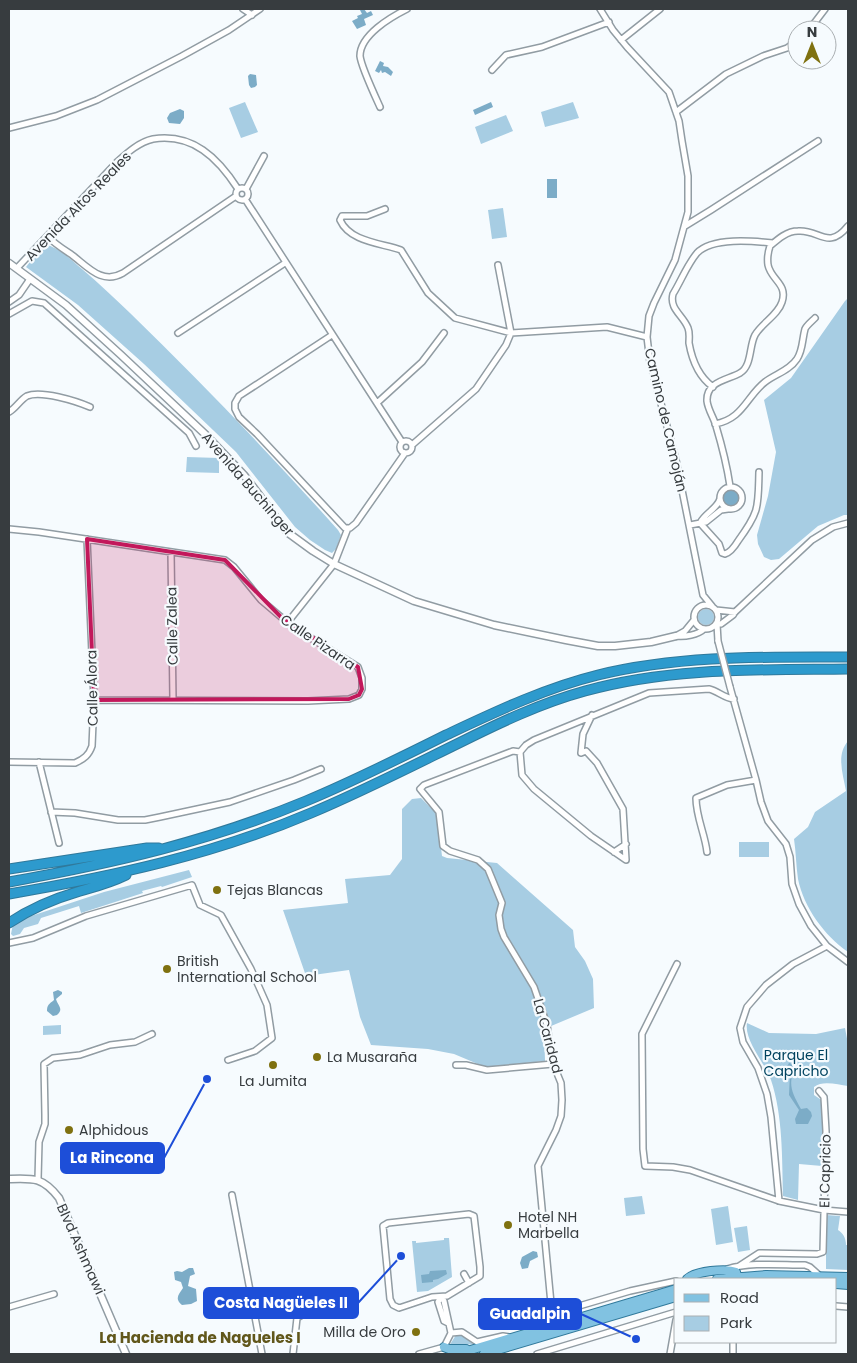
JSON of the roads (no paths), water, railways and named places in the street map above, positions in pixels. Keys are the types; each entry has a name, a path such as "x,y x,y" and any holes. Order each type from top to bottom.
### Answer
{"highway":[{"path":"9,882 88,868 169,849 244,826 307,800 508,706 550,689 577,681 635,667 687,660 733,657 848,657"},
{"path":"9,894 135,870 219,847 310,814 496,725 584,691 638,679 718,670 848,669"},
{"path":"9,869 146,848 169,849"},
{"path":"9,923 48,902 115,881 135,870"}],"main road":[{"path":"687,1278 694,1274 727,1269 738,1273"},
{"path":"720,1278 738,1273 848,1277"},
{"path":"484,1354 552,1325 674,1290"},
{"path":"457,1354 512,1342 674,1298"},
{"path":"444,1346 449,1349 473,1349"}],"street":[{"path":"243,9 252,15"},
{"path":"9,128 56,116 97,100 182,56 260,9"},
{"path":"380,107 360,58 362,47 368,37 391,17 407,9"},
{"name":"Camino de Camoján","path":"600,9 621,40 669,92 679,121 688,176 688,212 675,260 649,316 647,337 650,362 676,460 703,595 714,608"},
{"path":"621,40 660,9"},
{"path":"817,20 825,9"},
{"path":"492,70 506,55 542,48 609,22"},
{"path":"676,112 726,74 763,56 787,48"},
{"name":"Avenida Altos Reales","path":"17,268 117,162 135,147 152,140 183,141 207,152 221,164 238,189"},
{"path":"685,226 818,141"},
{"path":"245,199 248,194 246,189 264,156"},
{"path":"47,236 91,272 104,277 112,277 123,273 236,196 238,189 246,189"},
{"path":"236,196 241,200 245,199"},
{"path":"245,199 402,442"},
{"path":"384,209 367,216 342,216 340,220 343,227 364,240 401,250 428,293 455,318 511,333 607,327 647,337"},
{"path":"730,486 727,467 707,401 713,386 718,382 741,373 746,367 751,344 756,334 782,304 782,287 770,271 768,263 770,246 790,232 799,230 820,237 835,237 842,234 848,226"},
{"path":"713,386 704,380 700,374 692,355 688,328 673,306 673,294 693,259 702,249 730,242 754,241 773,243"},
{"name":"Avenida Buchinger","path":"9,263 86,324 206,435 244,475 287,532 334,564 414,601 486,622 598,646 651,642 676,636 685,631 694,620"},
{"path":"178,333 285,263"},
{"path":"288,622 334,564 348,528 356,523 405,453 411,450 412,445 476,389 506,345 511,333 498,265"},
{"path":"9,302 19,295 30,278"},
{"path":"9,314 32,301 44,303 189,432 196,446"},
{"path":"715,424 736,414 747,404 760,386 791,365 800,353 805,327 815,318"},
{"path":"377,403 422,362 444,333"},
{"path":"332,335 239,396 235,403 237,414 340,525 348,528"},
{"path":"9,412 22,399 35,394 49,395 90,407"},
{"path":"402,442 409,441 412,445"},
{"path":"402,442 400,448 405,453"},
{"path":"700,523 719,544 722,553 729,553 757,511 759,472"},
{"path":"690,525 706,522 721,510 738,507 743,499 740,490 730,486 723,490 718,505 703,517 700,523"},
{"path":"720,499 723,505 728,508"},
{"path":"705,630 725,622 733,616 812,540 833,527 848,523"},
{"name":"Calle Pizarra","path":"9,529 225,560 234,567 261,600 306,636 358,667 362,678 360,695 348,699 308,701 94,700"},
{"name":"Calle Álora","path":"9,762 76,762 83,760 90,753 93,739 94,700 86,539"},
{"name":"Calle Zalea","path":"171,552 173,700"},
{"name":"Camino de Camoján","path":"700,607 703,595"},
{"path":"718,641 705,630 698,627 694,620 696,611 706,605 725,612 735,612"},
{"path":"714,608 718,616 718,641 761,802 768,821 786,844 790,857 792,884 799,904 811,926 827,946 848,962"},
{"name":"Avenida Buchinger","path":"676,636 681,637 705,630"},
{"path":"592,715 583,734 581,754 586,751 597,763 623,809 626,860 591,836 534,789 522,775 520,752 534,740 592,715 641,696 658,692 709,689 715,690 727,698 734,699"},
{"name":"La Caridad","path":"520,752 513,751 498,756 424,785 420,789 439,812 444,846 450,852 478,860 488,869 502,903 499,915 504,937 534,987 547,1025 553,1064 561,1083 562,1100 561,1116 556,1130 544,1150 538,1166 552,1325"},
{"path":"39,762 59,843"},
{"path":"51,812 118,820 145,820 230,802 321,769"},
{"path":"707,852 706,838 696,809 696,798 727,785 756,780"},
{"path":"614,852 626,844"},
{"path":"9,943 33,938 86,916 192,885 200,905 221,915 251,969 267,1005 272,1038 255,1051 228,1060"},
{"path":"778,1201 772,1126 767,1094 758,1068 743,1042 740,1028 748,1007 766,985 793,964 827,946"},
{"path":"677,964 642,1034 640,1046 644,1165 648,1167 667,1166 690,1170 778,1201 824,1210 848,1212"},
{"path":"9,1179 38,1179 39,1142 46,1115 44,1064 53,1058 80,1055 110,1044 135,1042 152,1034"},
{"path":"456,1065 466,1065 487,1070 553,1064"},
{"name":"El Capricio","path":"738,1273 759,1253 817,1254 823,1252 826,1131 824,1097 819,1091"},
{"name":"Blvd Ashmawi","path":"38,1179 52,1188 62,1202 126,1354"},
{"path":"232,1195 262,1354"},
{"path":"472,1214 474,1216 481,1273 480,1276 469,1283 447,1296 432,1297 399,1308 395,1306 390,1299 389,1269 383,1230 385,1224 472,1214"},
{"path":"464,1274 469,1283"},
{"path":"552,1314 630,1291 674,1282"},
{"path":"658,1294 660,1285"},
{"path":"630,1291 633,1301"},
{"path":"9,1307 54,1294"},
{"path":"419,1354 444,1346 451,1333 444,1301 440,1297"},
{"path":"537,1354 674,1313"},
{"path":"663,1316 670,1317 674,1320"},
{"path":"293,1354 297,1318"},
{"path":"670,1354 674,1328"},
{"path":"451,1333 462,1332 477,1342 503,1336 512,1342 508,1354"}],"place":[{"name":"Tejas Blancas","path":"217,890"},
{"name":"British International School","path":"167,969"},
{"name":"La Musaraña","path":"317,1057"},
{"name":"La Jumita","path":"273,1065"},
{"name":"La Rincona","path":"207,1079"},
{"name":"Alphidous","path":"69,1130"},
{"name":"Hotel NH Marbella","path":"508,1225"},
{"name":"Costa Nagüeles II","path":"401,1256"},
{"name":"Milla de Oro","path":"416,1332"},
{"name":"Guadalpin","path":"636,1339"}],"district":[{"name":"La Hacienda de Nagueles I","path":"200,1338"}],"park label":[{"name":"Parque El Capricho","path":"796,1064"}]}
